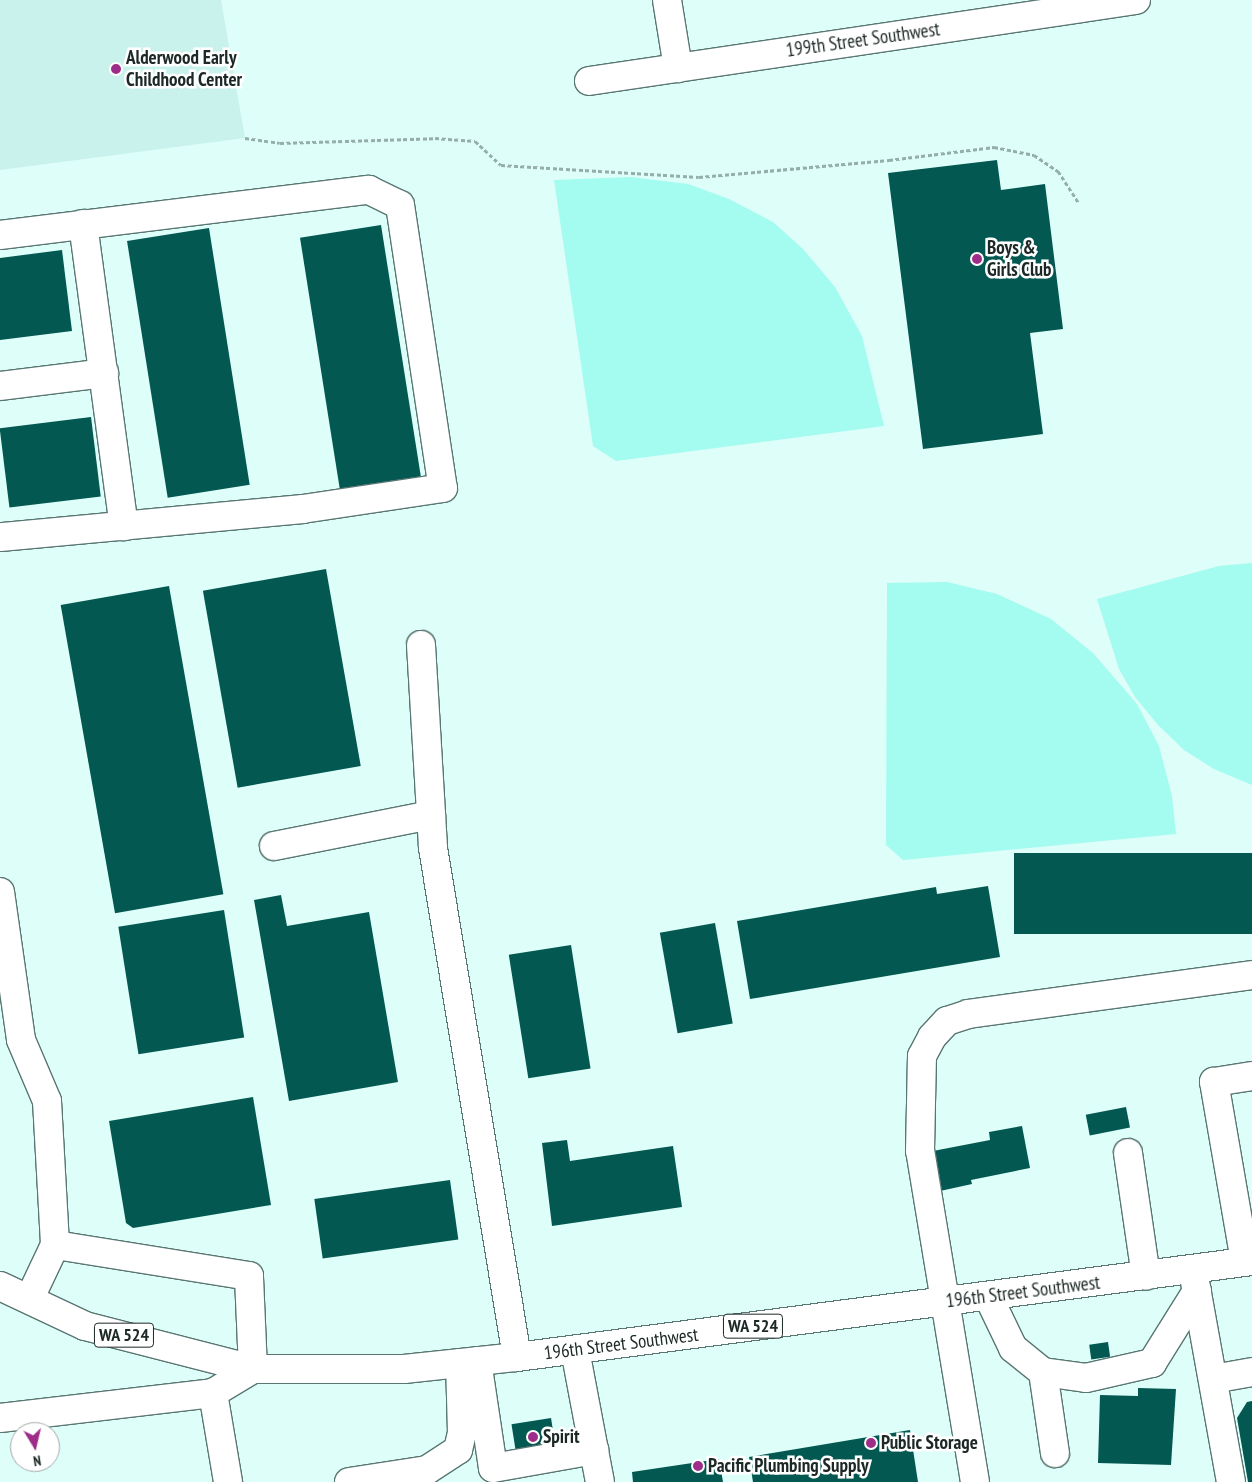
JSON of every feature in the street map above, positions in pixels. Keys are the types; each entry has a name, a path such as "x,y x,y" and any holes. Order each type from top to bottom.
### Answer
{"main road":[{"path":"667,0 678,68"},
{"name":"199th Street Southwest","path":"589,81 1136,0"},
{"path":"0,235 369,190 400,205 444,488 303,509 0,537"},
{"path":"84,224 124,526"},
{"path":"0,386 104,373"},
{"path":"421,645 433,848 517,1357"},
{"path":"274,846 431,815"},
{"path":"0,892 21,1040 46,1100 55,1245 30,1298"},
{"path":"975,1482 943,1302 920,1151 919,1076 922,1056 932,1037 947,1022 968,1014 1252,975"},
{"path":"1248,1261 1214,1082 1252,1076"},
{"path":"1128,1152 1146,1276"},
{"path":"0,1418 100,1404 213,1394 253,1369 248,1276 55,1245"},
{"name":"196th Street Southwest","path":"0,1286 30,1298 85,1326 253,1369 404,1369 575,1350 1146,1276 1195,1280 1248,1261"},
{"path":"988,1296 1013,1348 1043,1372 1086,1378 1152,1363 1195,1280"},
{"path":"1195,1280 1231,1482"},
{"path":"575,1350 600,1482"},
{"path":"468,1362 493,1468 594,1450"},
{"path":"349,1482 427,1470 458,1450 462,1433 468,1362"},
{"path":"1043,1372 1055,1453"},
{"path":"1213,1380 1252,1372"},
{"path":"213,1394 228,1482"}],"path":[{"path":"245,138 280,143 435,138 476,141 501,165 699,176 889,160 994,147 1034,155 1058,171 1078,202"}],"shaded area":[{"name":"Alderwood Early Childhood Center","path":"0,0 221,0 245,138 0,170"},
{"path":"631,177 688,184 729,199 773,222 803,249 835,287 862,336 884,426 616,461 593,446 554,180"},
{"path":"1252,563 1252,785 1214,769 1184,750 1158,725 1135,697 1119,669 1097,599 1219,566"},
{"path":"947,582 997,594 1051,619 1093,653 1137,704 1159,746 1172,796 1176,834 903,860 886,845 887,583"}],"building":[{"name":"Boys & Girls Club","path":"997,160 1001,190 1045,184 1063,329 1030,333 1043,434 923,449 888,173"},
{"path":"381,225 421,480 340,493 300,238"},
{"path":"209,228 250,485 168,498 127,241"},
{"path":"62,250 72,331 0,340 0,258"},
{"path":"91,417 101,496 9,508 0,428"},
{"path":"326,569 361,766 238,788 203,591"},
{"path":"169,586 223,894 115,913 61,605"},
{"path":"1014,853 1252,853 1252,934 1014,934"},
{"path":"988,886 1000,957 750,999 737,921 936,887 937,894"},
{"path":"281,895 287,926 369,912 398,1082 289,1101 254,900"},
{"path":"224,910 244,1037 138,1054 118,927"},
{"path":"715,923 733,1023 678,1033 660,933"},
{"path":"571,945 591,1068 528,1078 509,955"},
{"path":"253,1097 271,1205 133,1228 126,1223 109,1121"},
{"path":"1126,1107 1130,1128 1090,1135 1086,1115"},
{"path":"1022,1126 1030,1168 971,1180 972,1184 940,1191 933,1151 990,1140 989,1132"},
{"path":"567,1140 570,1161 673,1146 682,1207 552,1226 542,1143"},
{"path":"450,1180 458,1239 323,1258 314,1199"},
{"path":"1108,1342 1110,1357 1091,1359 1089,1345"},
{"path":"1138,1388 1176,1389 1171,1465 1098,1463 1100,1395 1138,1396"},
{"path":"1252,1401 1252,1482 1248,1482 1237,1418 1247,1402"},
{"name":"Spirit","path":"551,1418 556,1449 516,1455 511,1424"},
{"name":"Public Storage","path":"910,1430 918,1482 753,1482 749,1457"},
{"name":"Pacific Plumbing Supply","path":"719,1459 723,1482 633,1482 632,1472"}],"place":[{"name":"Alderwood Early Childhood Center","path":"116,69"},
{"name":"Boys & Girls Club","path":"977,259"},
{"name":"Spirit","path":"533,1437"},
{"name":"Public Storage","path":"871,1443"},
{"name":"Pacific Plumbing Supply","path":"698,1466"}]}
